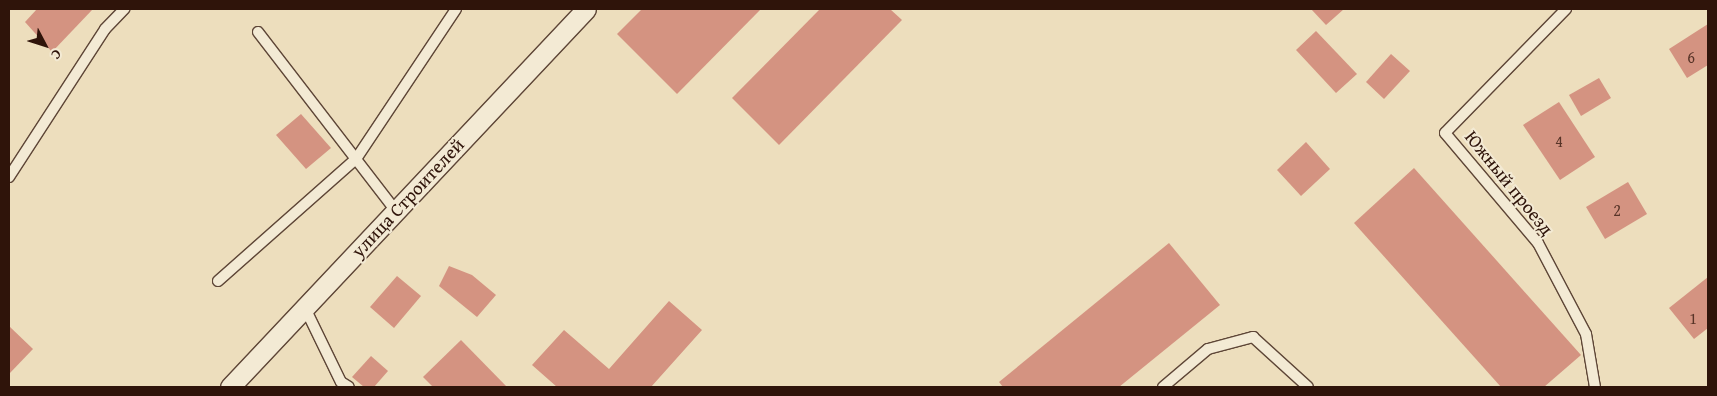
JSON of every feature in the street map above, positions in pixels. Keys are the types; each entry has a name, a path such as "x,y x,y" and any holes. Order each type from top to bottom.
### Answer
{"street":[{"name":"улица Строителей","path":"230,387 586,9"}],"lane":[{"path":"9,177 105,29 124,9"},
{"path":"218,281 356,159 456,9"},
{"name":"Южный проезд","path":"1566,9 1445,133 1538,243 1586,334 1595,387"},
{"path":"258,32 396,211"},
{"path":"304,308 340,382 349,387"},
{"path":"1163,387 1208,349 1253,337 1308,387"}],"building":[{"path":"37,9 93,9 52,52 25,22"},
{"path":"642,9 761,9 677,94 617,34"},
{"path":"820,9 890,9 902,20 779,145 732,98"},
{"path":"1311,9 1344,9 1326,25"},
{"path":"1708,24 1708,65 1687,78 1669,49"},
{"path":"1316,31 1357,74 1336,93 1296,50"},
{"path":"1391,54 1410,71 1384,99 1366,82"},
{"path":"1599,78 1611,98 1581,116 1569,95"},
{"path":"1559,102 1595,157 1560,180 1523,125"},
{"path":"301,114 331,148 306,169 276,135"},
{"path":"1306,142 1330,169 1301,196 1277,170"},
{"path":"1414,168 1581,355 1544,387 1501,387 1354,223"},
{"path":"1628,182 1647,214 1605,239 1586,207"},
{"path":"1169,243 1220,305 1119,387 1003,387 999,382"},
{"path":"449,266 472,275 496,295 477,317 439,286"},
{"path":"397,276 421,296 394,328 370,307"},
{"path":"1708,277 1708,328 1694,339 1669,308"},
{"path":"669,301 702,330 651,387 557,387 532,365 564,330 609,369"},
{"path":"9,326 33,349 9,374"},
{"path":"461,340 507,387 433,387 423,377"},
{"path":"371,356 388,371 374,387 364,387 352,377"}]}
